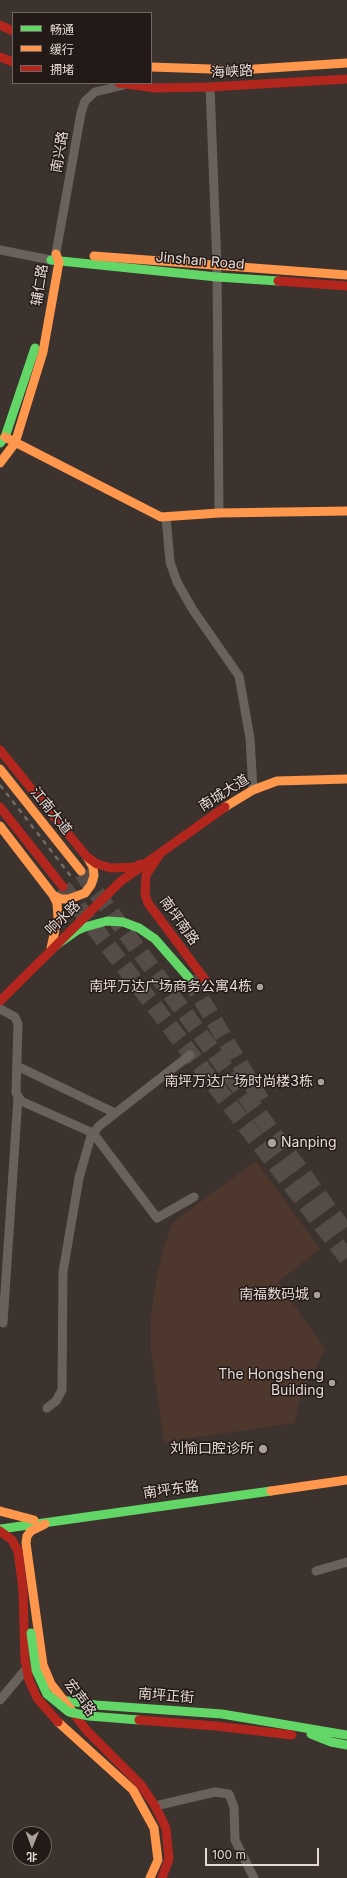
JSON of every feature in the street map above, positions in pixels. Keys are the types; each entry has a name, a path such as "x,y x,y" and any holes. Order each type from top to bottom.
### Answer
{"main road":[{"path":"0,25 12,31"},
{"path":"0,36 12,38"},
{"name":"海峡路","path":"152,67 240,70 347,63"},
{"name":"海峡路","path":"123,84 156,88 210,87 347,79"},
{"name":"Jinshan Road","path":"56,258 217,266 347,275"},
{"name":"Jinshan Road","path":"56,258 217,277 347,286"},
{"name":"辅仁路","path":"2,440 34,350 56,258"},
{"name":"辅仁路","path":"0,463 15,443 43,352 56,258"},
{"path":"2,440 15,443 160,517 219,513 347,511"},
{"path":"0,750 88,857 97,864 111,868 135,867 150,860"},
{"name":"江南大道","path":"0,769 81,871"},
{"name":"南城大道","path":"150,860 233,801 253,790 277,781 347,779"},
{"path":"0,807 63,887"},
{"path":"0,826 53,895 57,903 58,917 51,949"},
{"name":"南坪南路","path":"161,852 146,875 145,894 148,903 206,982"},
{"path":"53,895 61,899 69,899 78,897 85,893 91,885 94,876 93,867 88,857"},
{"name":"响水路","path":"0,1001 121,881 150,860"},
{"path":"51,949 76,931 92,924 108,921 123,922 139,928 154,939 189,978"},
{"name":"南坪东路","path":"0,1530 347,1480"},
{"path":"0,1511 18,1517 51,1522"},
{"name":"宏声路","path":"51,1522 31,1531 27,1536 26,1544 43,1665 51,1684 66,1701 87,1731 141,1785 155,1806 166,1828 170,1859 162,1878"},
{"name":"宏声路","path":"0,1530 16,1545 23,1590 26,1670 29,1680 37,1698 56,1720 134,1790 154,1828 158,1860 150,1878"},
{"path":"23,1590 36,1670 48,1694 70,1712 94,1716 216,1726 293,1730 330,1742 347,1745"},
{"name":"南坪正街","path":"37,1698 96,1705 222,1714 293,1730 347,1735"}],"street":[{"name":"南兴路","path":"56,258 81,113 85,101 94,92 123,84"},
{"path":"210,87 217,266 219,513"},
{"path":"0,250 56,258"},
{"path":"0,471 6,456"},
{"path":"166,517 170,562 176,582 193,610 239,676 250,738 253,790"},
{"path":"0,1009 15,1017 18,1024 16,1093 21,1101 93,1133 157,1218 194,1197"},
{"path":"47,1408 56,1401 62,1390 63,1272 79,1178 91,1136 99,1126 190,1055"},
{"path":"17,1066 115,1114"},
{"path":"3,1323 18,1097"},
{"path":"316,1571 347,1562"},
{"path":"0,1700 26,1670"},
{"path":"155,1806 215,1792 229,1794 234,1807 235,1840 254,1878"}],"shaded area":[{"path":"256,1161 320,1249 278,1282 325,1349 298,1404 295,1423 164,1442 151,1351 150,1324 157,1274 163,1250 173,1222"}],"tunnel":[{"path":"82,873 347,1234"},
{"path":"63,887 347,1258"},
{"path":"189,978 265,1107"}],"railway":[{"path":"0,785 73,879"}],"traffic: fast":[{"path":"51,260 217,277 278,281"},
{"path":"0,443 5,437 35,348"},
{"path":"52,948 76,931 85,927 107,921 123,922 139,928 155,939 189,978"},
{"path":"0,1529 271,1491"},
{"path":"31,1633 36,1670 47,1694 69,1712 89,1716 139,1720"},
{"path":"61,1700 96,1705 222,1714 347,1735"},
{"path":"311,1734 331,1742 347,1745"}],"traffic: slow":[{"path":"152,67 240,70 347,63"},
{"path":"0,463 15,443 43,352 59,262 56,254"},
{"path":"94,256 347,275"},
{"path":"5,437 161,517 219,513 347,511"},
{"path":"0,769 81,871"},
{"path":"225,807 253,790 277,781 347,779"},
{"path":"0,826 53,895 57,903 58,917 51,948"},
{"path":"53,895 61,899 69,899 85,893 91,885 94,876 93,867 87,857"},
{"path":"271,1491 347,1480"},
{"path":"0,1511 34,1520"},
{"path":"45,1524 31,1531 27,1536 26,1543 43,1665 51,1684 75,1715"},
{"path":"58,1722 133,1790 154,1828 158,1860 150,1878"}],"traffic: jam":[{"path":"0,25 12,31"},
{"path":"0,57 12,62"},
{"path":"126,84 156,88 210,87 347,79"},
{"path":"278,281 347,286"},
{"path":"0,750 87,857 97,864 111,868 135,867 141,864"},
{"path":"0,807 63,887"},
{"path":"0,1001 121,881 225,807"},
{"path":"160,854 146,875 145,894 148,903 206,981"},
{"path":"0,1531 12,1540 18,1551 23,1590 25,1660 29,1680 37,1698 58,1722"},
{"path":"75,1715 87,1731 141,1785 155,1806 166,1828 169,1859 162,1878"},
{"path":"139,1720 216,1726 292,1735"}],"place":[{"name":"南坪万达广场商务公寓4栋","path":"260,987"},
{"name":"南坪万达广场时尚楼3栋","path":"321,1082"},
{"name":"Nanping","path":"272,1143"},
{"name":"南福数码城","path":"317,1295"},
{"name":"The Hongsheng Building","path":"332,1383"},
{"name":"刘愉口腔诊所","path":"263,1449"}]}
